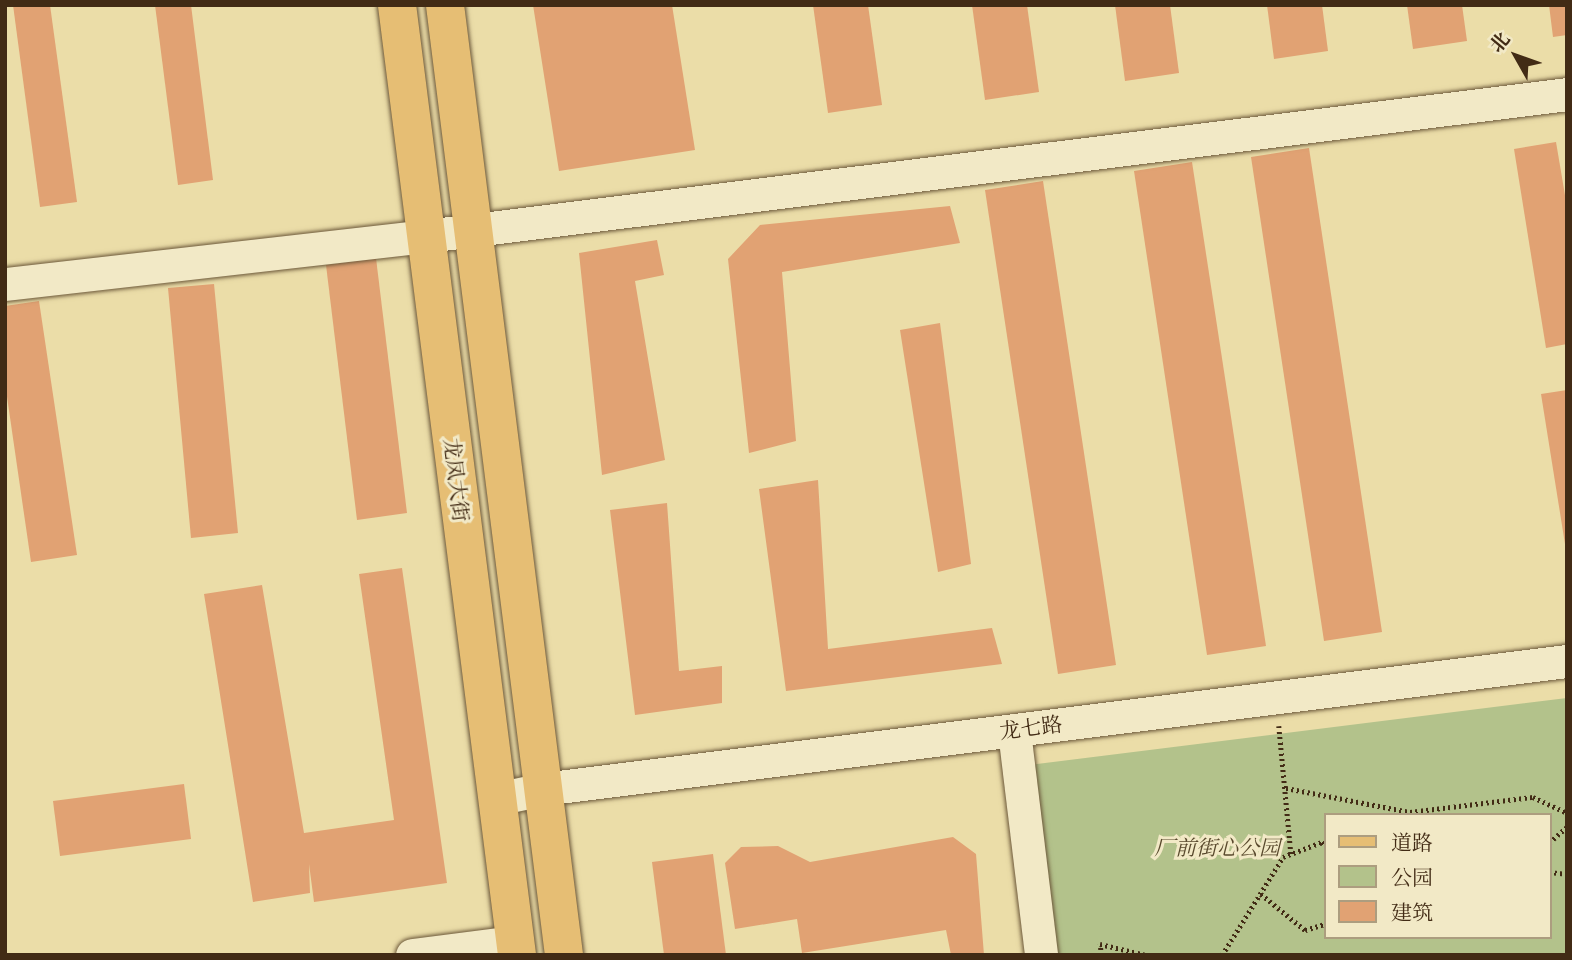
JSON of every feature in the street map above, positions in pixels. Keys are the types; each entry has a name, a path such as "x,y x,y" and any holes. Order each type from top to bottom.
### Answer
{"main road":[{"name":"龙凤大街","path":"397,5 516,948"},
{"path":"445,5 564,955"}],"street":[{"path":"5,284 426,236 1567,94"},
{"name":"龙七路","path":"496,799 543,789 1567,661"},
{"path":"1014,731 1041,955"},
{"path":"412,955 516,948"}],"path":[{"path":"1276,698 1291,854"},
{"path":"1286,789 1410,813 1533,797 1567,813"},
{"path":"1551,841 1567,827"},
{"path":"1222,955 1283,857 1322,842 1324,844"},
{"path":"1261,894 1305,930 1324,924"},
{"path":"1101,955 1100,944 1146,955"}],"green space":[{"name":"厂前街心公园","path":"1567,698 1567,955 1058,955 1029,765"}],"building":[{"path":"13,5 50,5 77,202 40,207"},
{"path":"155,5 191,5 213,180 178,185"},
{"path":"533,5 672,5 695,150 559,171"},
{"path":"813,5 868,5 882,105 828,113"},
{"path":"972,5 1027,5 1039,92 985,100"},
{"path":"1115,5 1170,5 1179,73 1125,81"},
{"path":"1267,5 1322,5 1328,51 1274,59"},
{"path":"1407,5 1462,5 1467,41 1413,49"},
{"path":"1549,5 1567,5 1567,35 1553,37"},
{"path":"1556,142 1567,207 1567,344 1546,348 1514,149"},
{"path":"1309,148 1382,632 1324,641 1251,157"},
{"path":"1192,162 1266,646 1207,655 1134,171"},
{"path":"1043,181 1116,665 1058,674 985,190"},
{"path":"950,206 960,243 782,272 796,441 749,453 728,259 760,225"},
{"path":"657,240 664,275 635,281 665,460 602,475 579,253"},
{"path":"376,258 407,513 357,520 326,265"},
{"path":"214,284 238,533 191,538 168,288"},
{"path":"39,301 77,555 31,562 5,383 5,306"},
{"path":"940,323 971,564 938,572 900,330"},
{"path":"1567,390 1567,543 1565,544 1541,394"},
{"path":"818,480 828,649 992,628 1002,664 786,691 759,489"},
{"path":"667,503 679,671 722,666 722,703 635,715 610,510"},
{"path":"402,568 447,883 314,902 309,864 310,893 253,902 204,594 262,585 304,833 394,820 359,574"},
{"path":"184,784 191,839 60,856 53,801"},
{"path":"953,837 976,854 984,955 951,955 946,930 802,953 797,919 735,929 725,863 741,847 778,846 810,862"},
{"path":"713,854 726,955 664,955 652,862"}]}
